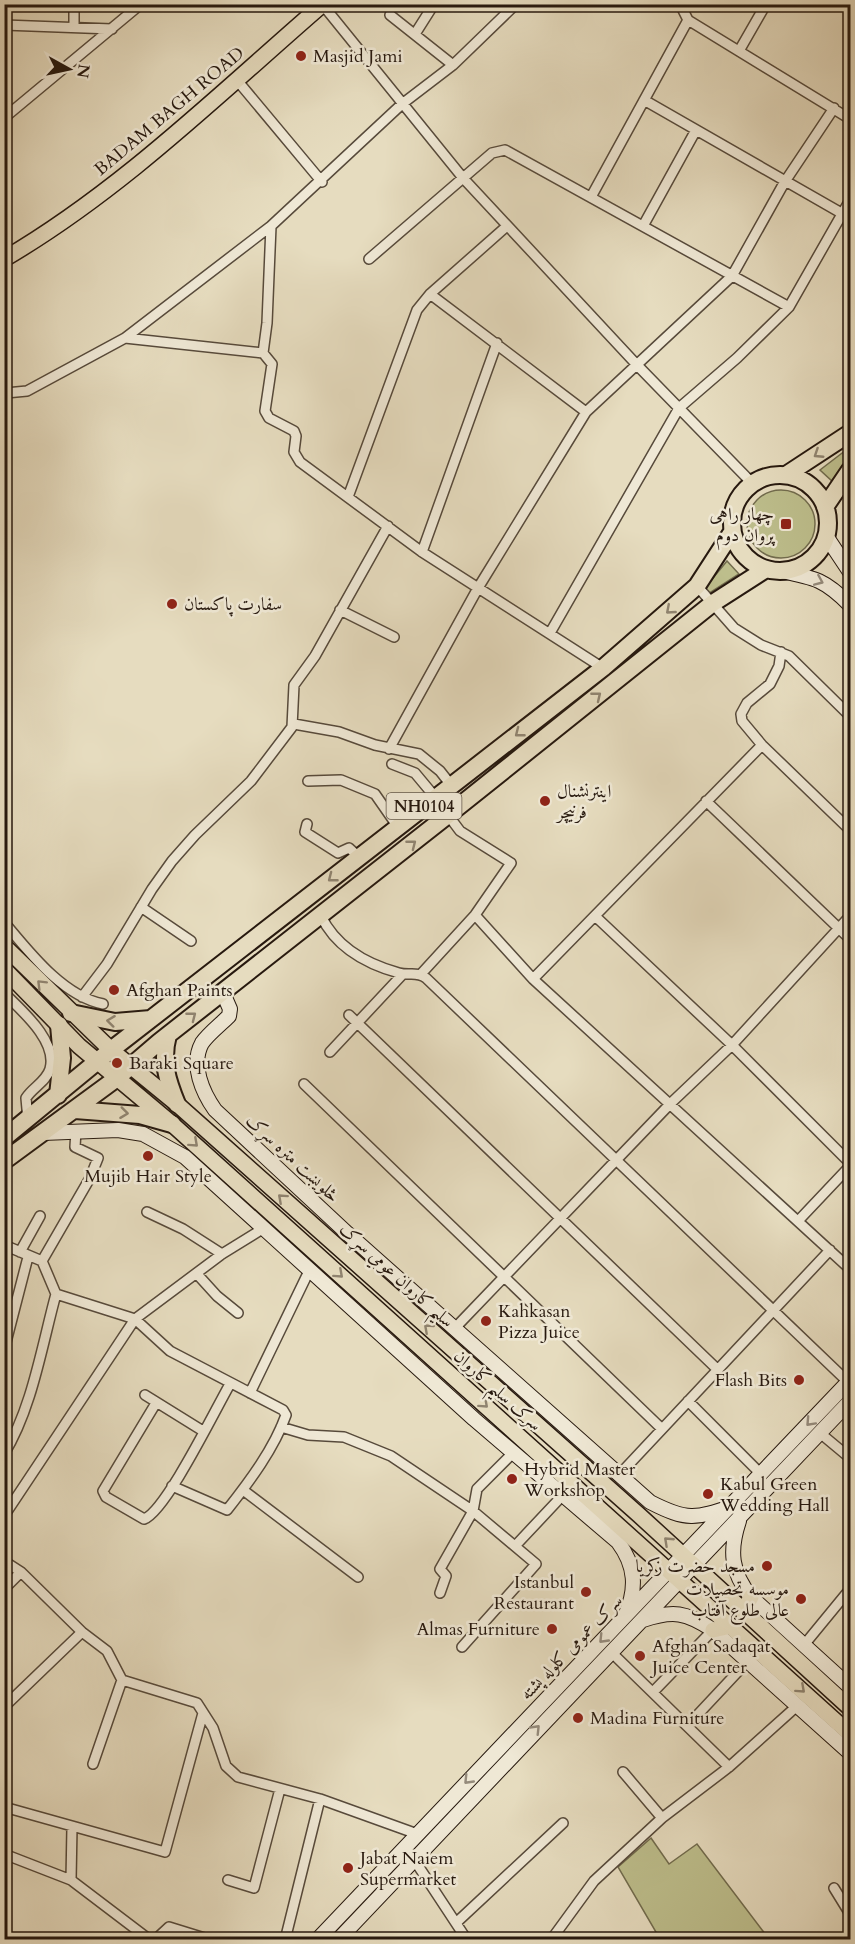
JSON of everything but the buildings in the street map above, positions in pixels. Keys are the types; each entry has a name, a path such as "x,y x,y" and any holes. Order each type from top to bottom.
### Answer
{"highway":[{"path":"786,475 850,433"},
{"path":"825,507 850,470"},
{"path":"752,483 768,476 786,475 803,480 816,491 825,507 828,521 826,536"},
{"name":"NH0104","path":"4,1138 111,1050 603,668 697,586 732,532 732,513 739,496 752,483"},
{"path":"732,532 738,548 744,555 773,570"},
{"name":"NH0104","path":"4,1161 117,1078 712,603 773,570 800,567 817,554 826,536"},
{"path":"71,1013 115,1022 152,1019"},
{"path":"58,1095 62,1058 59,1025"},
{"path":"168,1035 164,1050 165,1071 177,1104"},
{"path":"75,1110 140,1114 172,1124"}],"main road":[{"name":"BADAM BAGH ROAD","path":"4,259 32,243 130,174 322,5"},
{"name":"سلیم کاروان عومي سړک","path":"4,946 111,1050 177,1104 639,1515 850,1708"},
{"name":"سرک سلیم کاروان","path":"4,969 98,1062 172,1124 622,1536 675,1576 850,1734"},
{"path":"639,1515 650,1502"},
{"path":"743,1612 751,1597"},
{"path":"712,1630 731,1626"}],"street":[{"path":"74,4 74,27"},
{"path":"4,118 141,4"},
{"path":"415,34 434,4"},
{"path":"4,390 6,393 27,391 125,338 271,226 322,182 402,104 453,65 516,4"},
{"path":"680,4 688,20 850,119"},
{"path":"739,51 766,4"},
{"path":"322,5 463,178 637,365 752,483"},
{"path":"390,15 453,65"},
{"path":"591,197 688,20"},
{"path":"4,25 112,29"},
{"path":"236,80 322,182"},
{"path":"644,100 784,183 847,213"},
{"path":"389,749 478,588 586,412 732,276 784,183 834,108"},
{"path":"642,226 696,130"},
{"path":"369,259 492,153 505,150 789,307"},
{"path":"550,633 679,408 737,358 789,307 847,213 850,200"},
{"path":"263,353 267,323 271,226"},
{"path":"348,496 417,310 430,294 507,226"},
{"path":"430,294 586,412"},
{"path":"125,338 263,353 272,364 265,411 269,418 294,431 296,458 422,552 603,668"},
{"path":"422,552 497,343"},
{"path":"82,997 107,964 141,906 180,852 251,781 294,724 294,685 307,669 388,526"},
{"path":"826,536 850,572"},
{"path":"773,570 812,577 830,585 850,605"},
{"path":"697,586 734,628 747,637 781,652 850,716"},
{"path":"340,610 394,638"},
{"path":"781,652 779,666 770,684 747,703 741,714 742,722 762,745 850,830"},
{"path":"294,724 339,732 389,749 424,757 451,785"},
{"path":"533,979 762,745"},
{"path":"392,764 415,773 435,797"},
{"path":"308,781 341,780 375,794 398,827"},
{"path":"706,801 850,939"},
{"path":"321,916 337,940 370,963 402,975 421,974 475,915 511,863 460,831 448,815"},
{"path":"307,824 304,832 338,853 349,848 359,857"},
{"path":"141,906 191,941"},
{"path":"475,915 533,979 850,1269"},
{"path":"595,916 732,1045 850,1164 798,1221"},
{"path":"455,1328 671,1103 732,1045 850,916"},
{"path":"4,922 53,975 82,997 104,1004"},
{"path":"421,974 615,1161 849,1381"},
{"path":"330,1052 402,975"},
{"path":"4,993 22,1011 45,1041 51,1061 50,1070 42,1083 26,1098 28,1120"},
{"name":"څلویښت متره سړک","path":"223,993 230,1009 229,1016 202,1043 198,1058 199,1075 207,1098 215,1110 347,1233 650,1502 675,1515 689,1517 737,1511"},
{"path":"22,1011 36,1000"},
{"path":"349,1015 717,1369"},
{"path":"304,1084 662,1429"},
{"path":"42,1261 90,1178 98,1158 75,1147 76,1130"},
{"path":"43,1133 118,1130 143,1134 184,1157 562,1496 622,1536 633,1574 632,1601 625,1616"},
{"path":"147,1212 183,1229 222,1254"},
{"path":"4,1350 24,1255 40,1216"},
{"path":"4,1516 135,1319 222,1254 264,1228"},
{"path":"4,1245 42,1261 51,1276 56,1294 25,1409 12,1443 4,1454"},
{"path":"619,1475 830,1250"},
{"path":"249,1393 309,1271"},
{"path":"197,1274 217,1296 238,1313"},
{"path":"56,1294 135,1319 170,1352 284,1410 286,1415 282,1427 243,1490 227,1510 222,1510 172,1486"},
{"name":"سرک عمومی کلوله پشته","path":"737,1511 761,1474 849,1381"},
{"path":"156,1403 103,1491 106,1497 144,1519 152,1513 172,1486 230,1384"},
{"path":"144,1395 203,1431"},
{"path":"688,1401 761,1474"},
{"name":"سرک عمومی کلوله پشته","path":"338,1940 413,1858 641,1621 689,1561 850,1401"},
{"path":"282,1427 308,1435 344,1437 391,1456 473,1511 536,1564 462,1647"},
{"path":"820,1433 850,1458"},
{"path":"440,1593 446,1575 440,1569 473,1511 477,1489 513,1453"},
{"path":"243,1490 358,1577"},
{"path":"516,1545 562,1496"},
{"path":"737,1511 732,1560 740,1583 751,1597 850,1687"},
{"path":"4,1560 21,1572 82,1632 107,1651 122,1680 197,1703 213,1728 226,1766 238,1777 320,1799 419,1835 435,1836"},
{"path":"4,1588 21,1572"},
{"name":"سرک عمومی کلوله پشته","path":"317,1940 625,1616 675,1576"},
{"path":"804,1645 850,1589"},
{"path":"641,1621 671,1613 692,1616 712,1630 850,1753"},
{"path":"653,1692 712,1630"},
{"path":"4,1707 82,1632"},
{"path":"610,1652 729,1767"},
{"path":"688,1725 747,1662"},
{"path":"93,1764 122,1680"},
{"path":"551,1940 594,1881 662,1818 729,1767 797,1706"},
{"path":"4,1807 165,1852 203,1713"},
{"path":"623,1772 662,1818"},
{"path":"228,1880 254,1887 280,1789"},
{"path":"285,1940 320,1799"},
{"path":"457,1922 563,1823"},
{"path":"71,1880 72,1827"},
{"path":"4,1854 71,1880 150,1940"},
{"path":"413,1858 467,1940"},
{"path":"834,1888 850,1914"},
{"path":"155,1940 169,1927 211,1940"}],"green space":[{"path":"850,447 850,454 832,481 820,470"},
{"path":"774,490 788,490 800,495 810,505 815,524 810,543 800,553 788,558 774,558 762,553 752,543 747,531 747,517 752,505 762,495"},
{"path":"727,561 739,574 708,594 704,589"},
{"path":"651,1838 669,1864 697,1844 769,1939 660,1939 618,1867"}],"place":[{"name":"Masjid Jami","path":"301,56"},
{"name":"چهار راهی پروان دوم","path":"786,524"},
{"name":"سفارت پاکستان","path":"172,604"},
{"name":"اینترنشنال فرنیچر","path":"545,801"},
{"name":"Afghan Paints","path":"114,990"},
{"name":"Baraki Square","path":"117,1063"},
{"name":"Mujib Hair Style","path":"148,1156"},
{"name":"Kahkasan Pizza Juice","path":"486,1321"},
{"name":"Flash Bits","path":"799,1380"},
{"name":"Hybrid Master Workshop","path":"512,1479"},
{"name":"Kabul Green Wedding Hall","path":"708,1494"},
{"name":"مسجد حضرت زکریا","path":"767,1566"},
{"name":"Istanbul Restaurant","path":"586,1592"},
{"name":"موسسه تحصیلات عالی طلوع آفتاب","path":"801,1599"},
{"name":"Almas Furniture","path":"552,1629"},
{"name":"Afghan Sadaqat Juice Center","path":"640,1656"},
{"name":"Madina Furniture","path":"578,1718"},
{"name":"Jabat Naiem Supermarket","path":"348,1868"}]}
